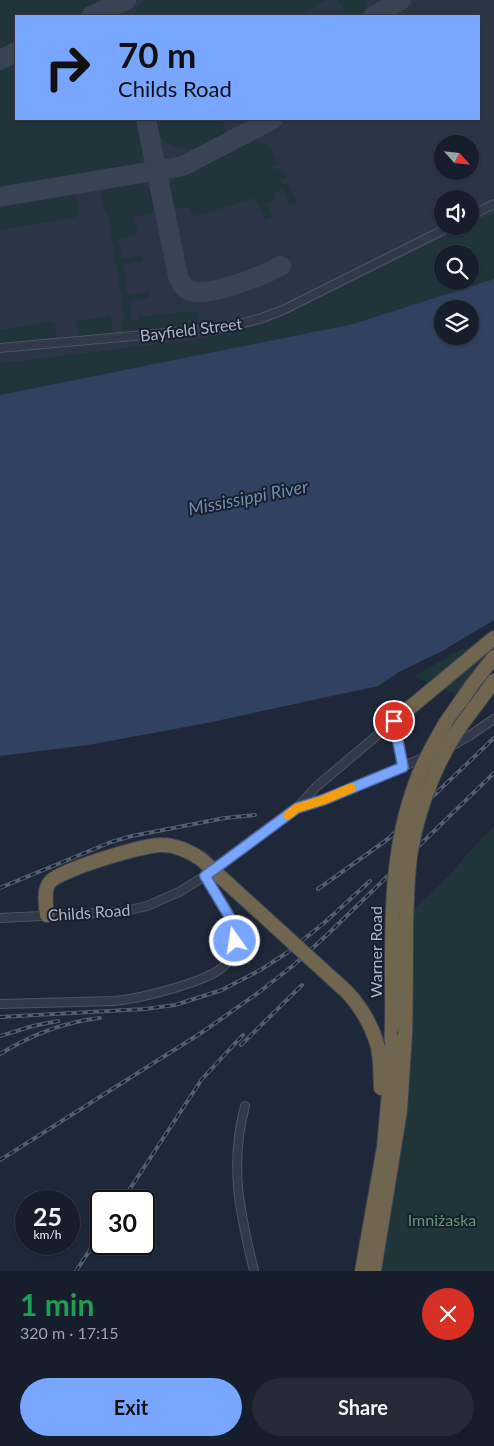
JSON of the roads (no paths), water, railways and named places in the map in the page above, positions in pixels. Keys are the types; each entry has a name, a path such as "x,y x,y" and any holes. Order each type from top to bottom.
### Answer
{"highway":[{"path":"394,721 494,638"},
{"name":"Warner Road","path":"362,1271 384,1147 389,1090 392,1028 393,899 397,850 405,815 416,781 426,759 445,724 494,657"},
{"name":"Warner Road","path":"374,1271 403,1089 408,870 412,843 434,773 454,736 494,682"},
{"path":"47,915 46,890 48,884 63,873 137,849 160,844 182,848 201,859 347,992 361,1008 373,1031 378,1047 384,1147"}],"street":[{"path":"479,212 494,204"},
{"name":"Bayfield Street","path":"0,348 200,331 259,320 283,310 434,234"},
{"name":"Childs Road","path":"297,808 323,800 450,747 494,719"},
{"path":"394,721 403,767"},
{"name":"Childs Road","path":"0,918 133,910 179,892 205,876 297,808 316,787 394,721"},
{"path":"0,1004 132,999 197,980 217,972 226,964 232,954 235,941 234,928 230,917 205,876"},
{"path":"246,1106 237,1148 237,1179 242,1216 254,1271"}],"water":[{"name":"Mississippi River","path":"494,279 494,620 444,650 399,672 378,686 207,723 88,745 0,756 0,395 353,324 460,290 479,290 479,284"}],"railway":[{"path":"318,889 388,839 494,738"},
{"path":"0,1160 201,1033 258,993 295,964 329,933 494,773"},
{"path":"0,888 111,842 132,836 225,818 255,815"},
{"path":"0,1017 145,1009 175,1005 222,990 262,969 288,952 324,923 370,881"},
{"path":"241,1045 302,985"},
{"path":"0,1054 48,1030 100,1018"},
{"path":"0,1036 58,1021"},
{"path":"129,1190 202,1079 243,1035"},
{"path":"76,1271 90,1250"}],"park label":[{"name":"Imniżaska","path":"442,1219"}]}
